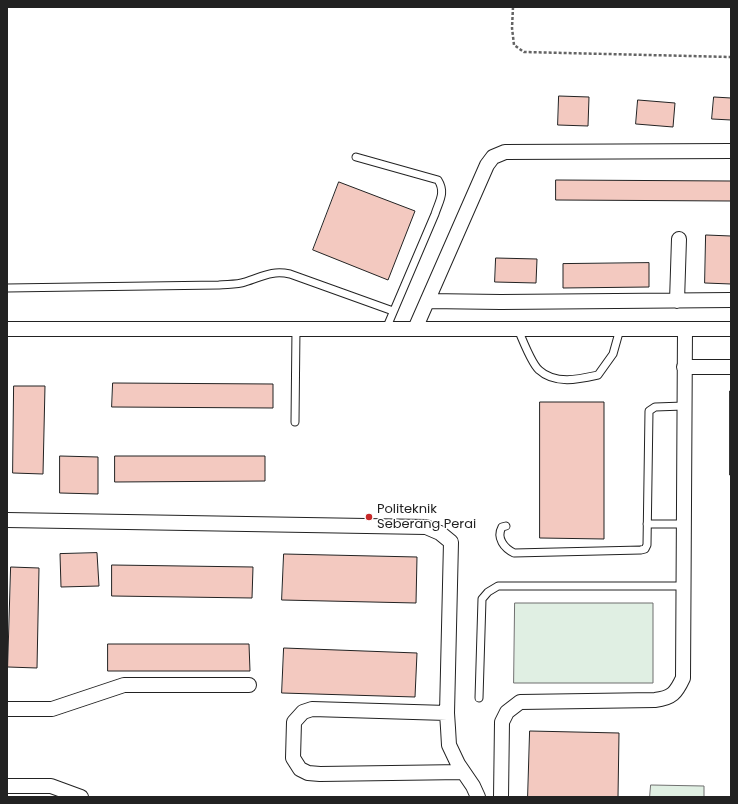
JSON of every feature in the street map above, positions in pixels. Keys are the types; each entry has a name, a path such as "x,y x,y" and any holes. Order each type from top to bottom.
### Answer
{"street":[{"path":"415,329 487,165 493,156 505,152 731,151"},
{"path":"677,301 679,239"},
{"path":"428,301 731,300"},
{"path":"7,329 731,329"},
{"path":"501,797 502,722 507,712 520,702 655,700 668,698 678,689 683,678 685,330"},
{"path":"684,367 731,367"},
{"path":"7,520 426,527 440,533 451,542 447,713 449,745 478,797"},
{"path":"7,709 52,709 124,686 249,686"},
{"path":"447,713 312,709 303,712 294,722 293,758 300,768 308,773 320,774 463,772"},
{"path":"7,786 50,786 81,797"}],"lane":[{"path":"356,157 438,180 442,187 441,196 435,214 386,329"},
{"path":"7,288 219,285 243,283 269,273 279,272 290,274 393,311"},
{"path":"295,422 296,329"},
{"path":"518,330 539,370 551,377 573,380 598,375 613,354 620,330"},
{"path":"506,526 502,527 500,530 500,538 508,550 514,553 645,549 647,545 649,411 655,407 684,406"},
{"path":"647,524 684,524"},
{"path":"479,698 482,599 488,592 498,586 684,586"}],"path":[{"path":"513,7 512,28 514,45 524,52 731,57"}],"green space":[{"path":"515,603 653,603 653,683 514,683"},
{"path":"651,785 704,786 704,797 650,797"}],"building":[{"path":"559,96 589,97 588,126 558,125"},
{"path":"714,97 731,98 731,120 712,119"},
{"path":"638,100 675,103 673,127 636,124"},
{"path":"556,180 731,181 731,201 556,200"},
{"path":"339,182 415,211 388,280 313,250"},
{"path":"706,235 731,236 731,284 705,283"},
{"path":"496,258 537,259 536,283 495,282"},
{"path":"649,263 649,287 563,288 563,264"},
{"path":"113,383 273,384 273,408 112,407"},
{"path":"14,386 45,386 43,474 13,473"},
{"path":"731,391 731,475 730,475"},
{"path":"540,402 604,402 604,539 540,538"},
{"path":"60,456 98,457 98,494 60,493"},
{"path":"115,456 265,456 265,481 115,482"},
{"path":"97,553 99,586 61,587 60,554"},
{"path":"284,554 417,557 416,603 282,600"},
{"path":"112,565 253,567 252,598 112,596"},
{"path":"11,567 39,568 37,668 8,667"},
{"path":"108,644 249,644 250,671 108,671"},
{"path":"284,648 417,653 415,697 282,693"},
{"path":"530,731 619,733 618,797 528,797"}],"place":[{"name":"Politeknik Seberang Perai","path":"369,517"}]}
